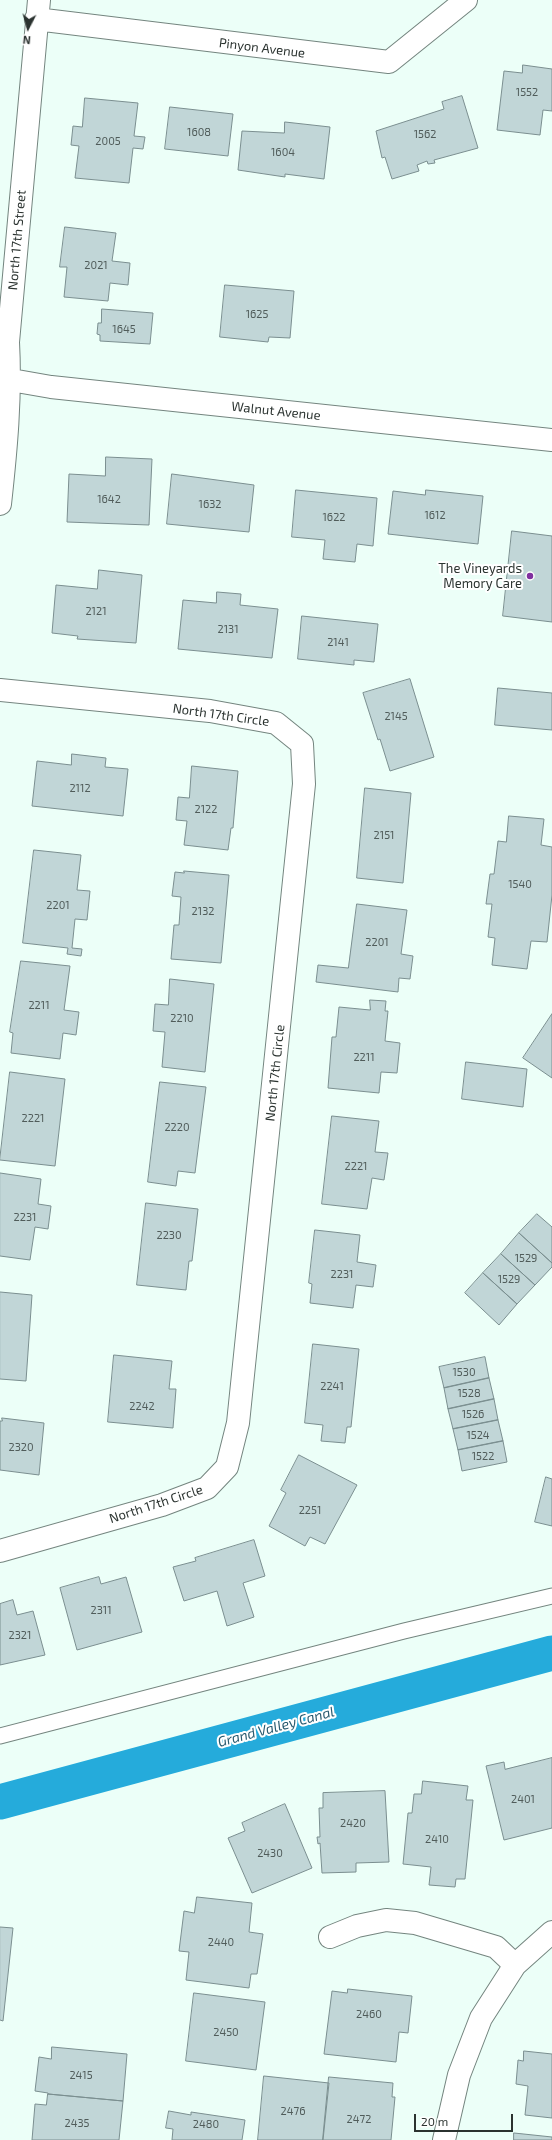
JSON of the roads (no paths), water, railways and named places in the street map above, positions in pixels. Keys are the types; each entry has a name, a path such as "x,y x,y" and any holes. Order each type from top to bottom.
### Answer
{"street":[{"name":"Pinyon Avenue","path":"37,9 389,62 466,0"},
{"name":"North 17th Street","path":"0,504 7,442 5,379 37,9"},
{"name":"Walnut Avenue","path":"5,379 51,387 552,440"},
{"name":"North 17th Circle","path":"0,690 210,711 276,723 302,744 304,784 238,1423 227,1467 207,1488 177,1499 0,1550"},
{"path":"330,1937 357,1926 386,1920 415,1923 496,1947 515,1965"},
{"path":"444,2140 459,2075 481,2018 515,1965 552,1932"}],"lane":[{"path":"0,1736 404,1631 552,1596"}],"waterway":[{"name":"Grand Valley Canal","path":"0,1802 552,1653"}],"place":[{"name":"The Vineyards Memory Care","path":"530,576"}]}
